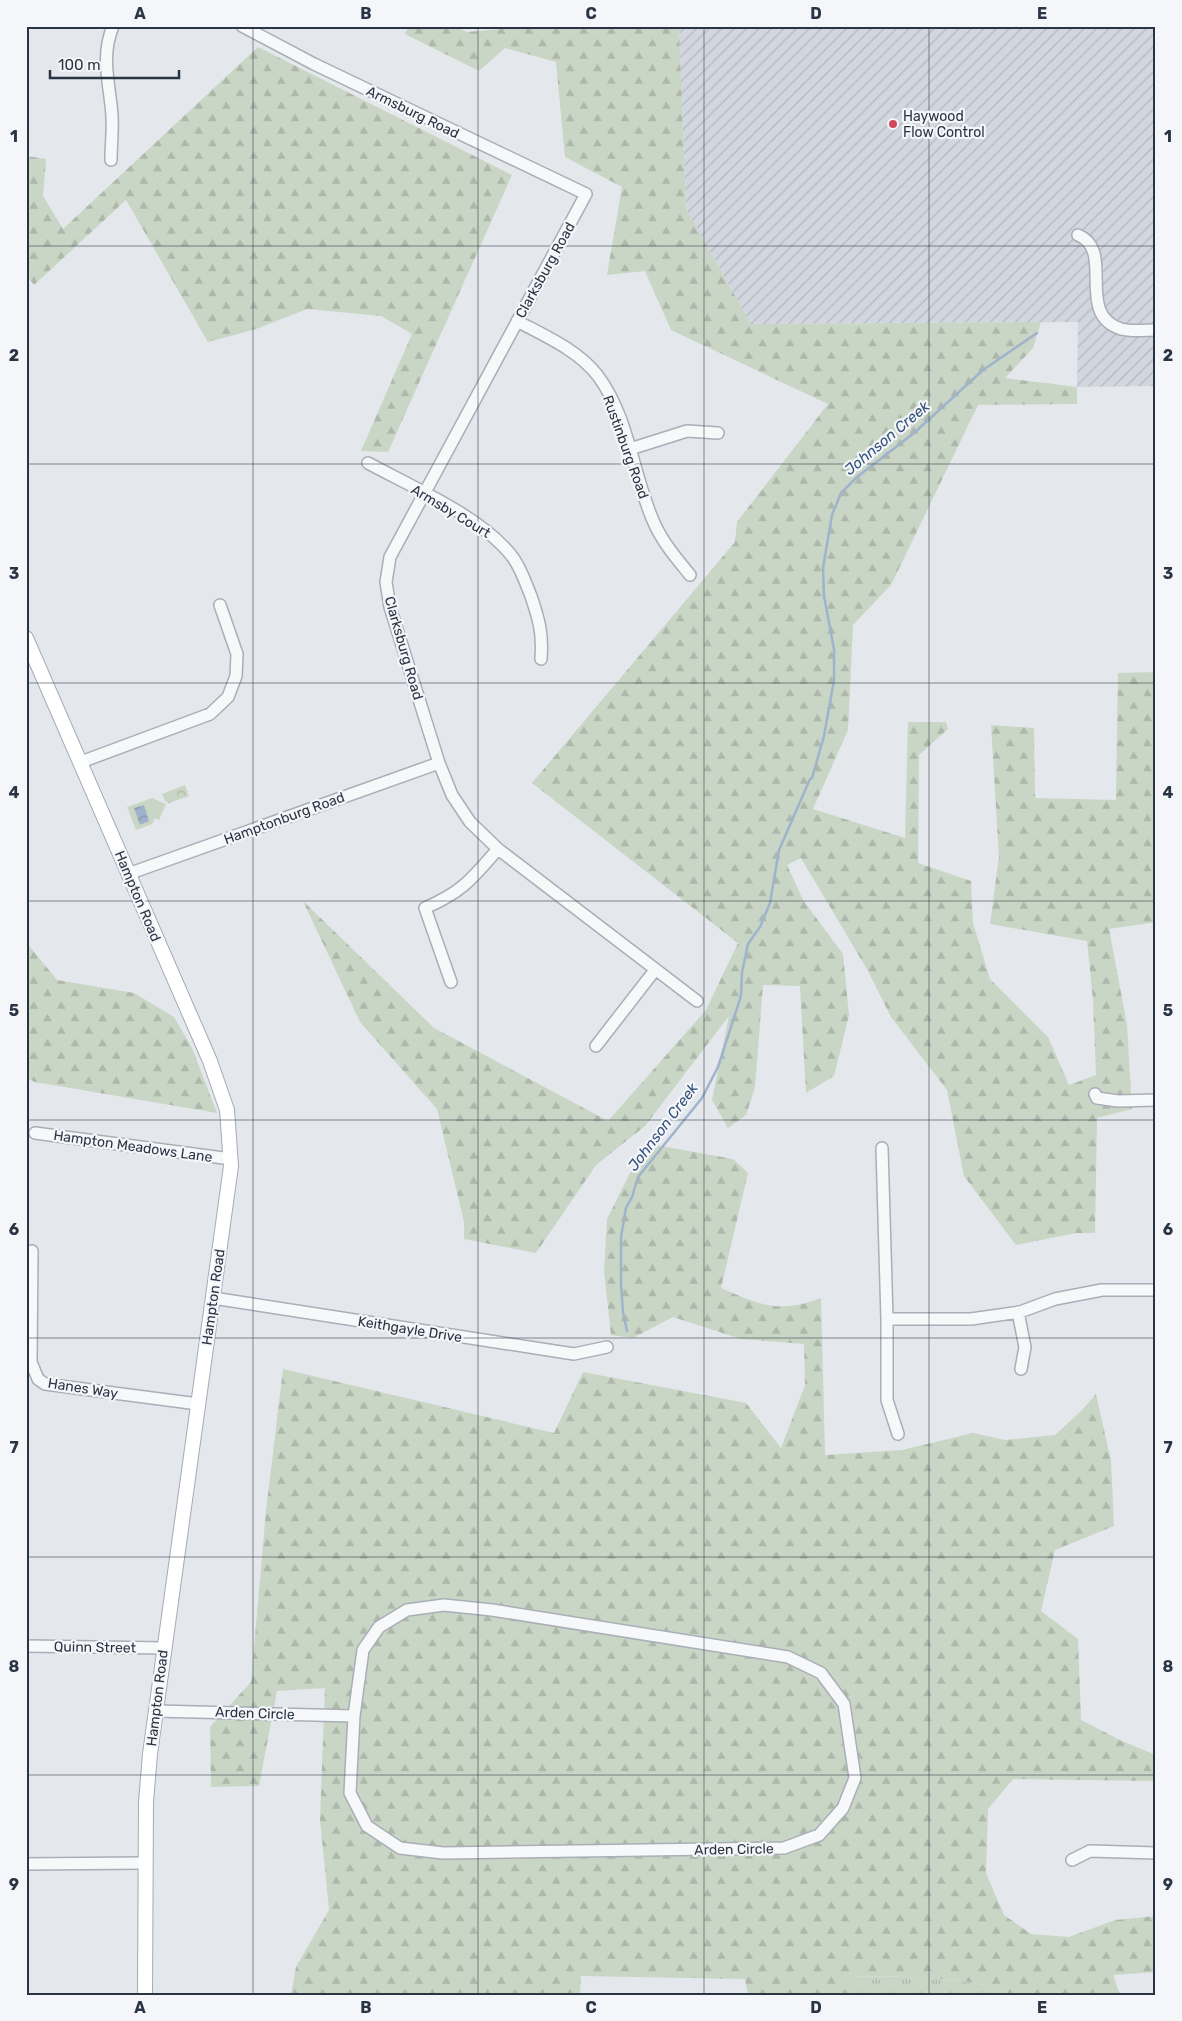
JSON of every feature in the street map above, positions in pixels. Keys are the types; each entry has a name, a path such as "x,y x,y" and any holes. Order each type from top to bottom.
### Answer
{"main road":[{"name":"Hampton Road","path":"26,638 216,1079 227,1110 231,1159 164,1648 146,1802 145,1995"}],"street":[{"path":"111,160 112,115 107,86 106,52 114,26"},
{"name":"Armsburg Road","path":"242,26 314,64 586,194"},
{"name":"Clarksburg Road","path":"586,194 390,557 386,582 390,607 439,762 452,796 470,822 498,849 697,1001"},
{"path":"1078,235 1086,239 1093,248 1097,301 1106,319 1122,329 1156,330"},
{"name":"Rustinburg Road","path":"517,321 580,358 598,376 612,400 655,526 667,546 690,575"},
{"path":"630,449 687,431 718,433"},
{"name":"Armsby Court","path":"368,463 475,522 499,540 513,556 523,575 543,636 541,659"},
{"path":"80,762 210,714 228,698 236,676 237,654 220,605"},
{"name":"Hamptonburg Road","path":"128,874 439,762"},
{"path":"452,982 425,908 452,896 473,878 498,849"},
{"path":"596,1046 655,970"},
{"path":"1095,1094 1097,1098 1118,1101 1156,1100"},
{"name":"Hampton Meadows Lane","path":"35,1133 231,1159"},
{"path":"882,1148 887,1319 887,1400 898,1434"},
{"name":"Hanes Way","path":"32,1251 31,1362 38,1379 45,1384 198,1404"},
{"path":"887,1319 971,1319 1018,1312 1055,1298 1102,1290 1156,1290"},
{"name":"Keithgayle Drive","path":"213,1298 574,1354 608,1347"},
{"path":"1018,1312 1025,1347 1021,1369"},
{"name":"Arden Circle","path":"444,1605 492,1610 788,1657 821,1673 844,1704 855,1778 843,1808 819,1835 784,1848 443,1853 400,1848 367,1826 350,1793 354,1716 363,1650 379,1626 407,1610 444,1605"},
{"name":"Quinn Street","path":"26,1646 164,1648"},
{"name":"Arden Circle","path":"156,1711 354,1716"},
{"path":"1072,1860 1090,1851 1156,1854"},
{"path":"26,1864 145,1863"}],"shaded area":[{"path":"679,26 1156,26 1156,386 1077,387 1078,322 751,324 686,209"}],"green space":[{"path":"409,26 454,26 467,32 501,29 508,26 679,26 686,209 751,324 1041,322 1033,348 1005,378 1077,387 1077,404 978,405 891,585 853,625 848,730 813,809 905,838 908,722 946,722 948,729 919,755 918,863 971,881 973,923 990,979 1048,1037 1069,1085 1096,1075 1093,1000 1087,941 990,924 999,857 991,725 1034,728 1035,798 1116,800 1118,673 1156,672 1156,922 1109,929 1127,1025 1132,1109 1097,1118 1095,1233 1076,1233 1016,1245 964,1176 947,1090 891,1017 868,971 801,858 787,865 803,900 843,954 849,1015 834,1076 806,1093 800,986 763,985 755,1087 746,1115 728,1128 712,1100 729,1016 645,1126 596,1165 536,1253 464,1239 464,1222 437,1109 360,1022 303,901 434,1028 608,1121 706,1010 738,943 532,783 735,542 737,522 828,404 671,330 645,271 607,275 622,187 565,157 556,62 505,48 479,71 405,34"},
{"path":"258,47 512,175 388,452 361,451 412,334 381,316 307,309 256,329 208,342 126,200 34,285 26,275 26,156 46,159 43,196 63,229"},
{"path":"185,785 189,796 169,803 165,801 162,794"},
{"path":"152,798 166,804 159,820 155,818 152,824 136,830 127,807"},
{"path":"26,942 57,980 134,993 174,1017 192,1048 217,1113 35,1082 26,1078"},
{"path":"645,1143 733,1159 748,1173 721,1288 747,1299 770,1305 794,1306 821,1298 825,1455 902,1450 973,1433 1005,1440 1055,1435 1096,1394 1111,1461 1114,1526 1055,1550 1041,1611 1078,1639 1081,1720 1122,1741 1156,1755 1156,1781 1013,1779 988,1809 986,1873 1004,1915 1031,1934 1069,1937 1115,1920 1156,1916 1156,1972 1113,1975 1120,1995 1012,1995 997,1988 957,1980 852,1976 847,1995 748,1995 745,1979 581,1976 580,1995 291,1995 296,1967 329,1910 320,1819 325,1688 277,1691 259,1786 211,1787 210,1727 251,1682 266,1511 283,1369 554,1433 583,1372 746,1403 781,1448 805,1385 804,1344 741,1339 673,1317 633,1338 611,1335 604,1271 607,1219"},
{"path":"851,1976 957,1980 997,1988 1012,1995 847,1995"}],"water":[{"path":"144,805 149,821 140,825 134,808"}],"waterway":[{"name":"Johnson Creek","path":"627,1331 623,1312 621,1284 621,1237 626,1208 632,1197 638,1177 702,1098 718,1067 741,996 742,972 748,944 760,927 770,903 779,850 812,778 824,736 834,680 834,649 824,596 823,568 832,515 841,493 857,477 914,433 983,370 1037,333"}],"place":[{"name":"Haywood Flow Control","path":"893,124"}]}
